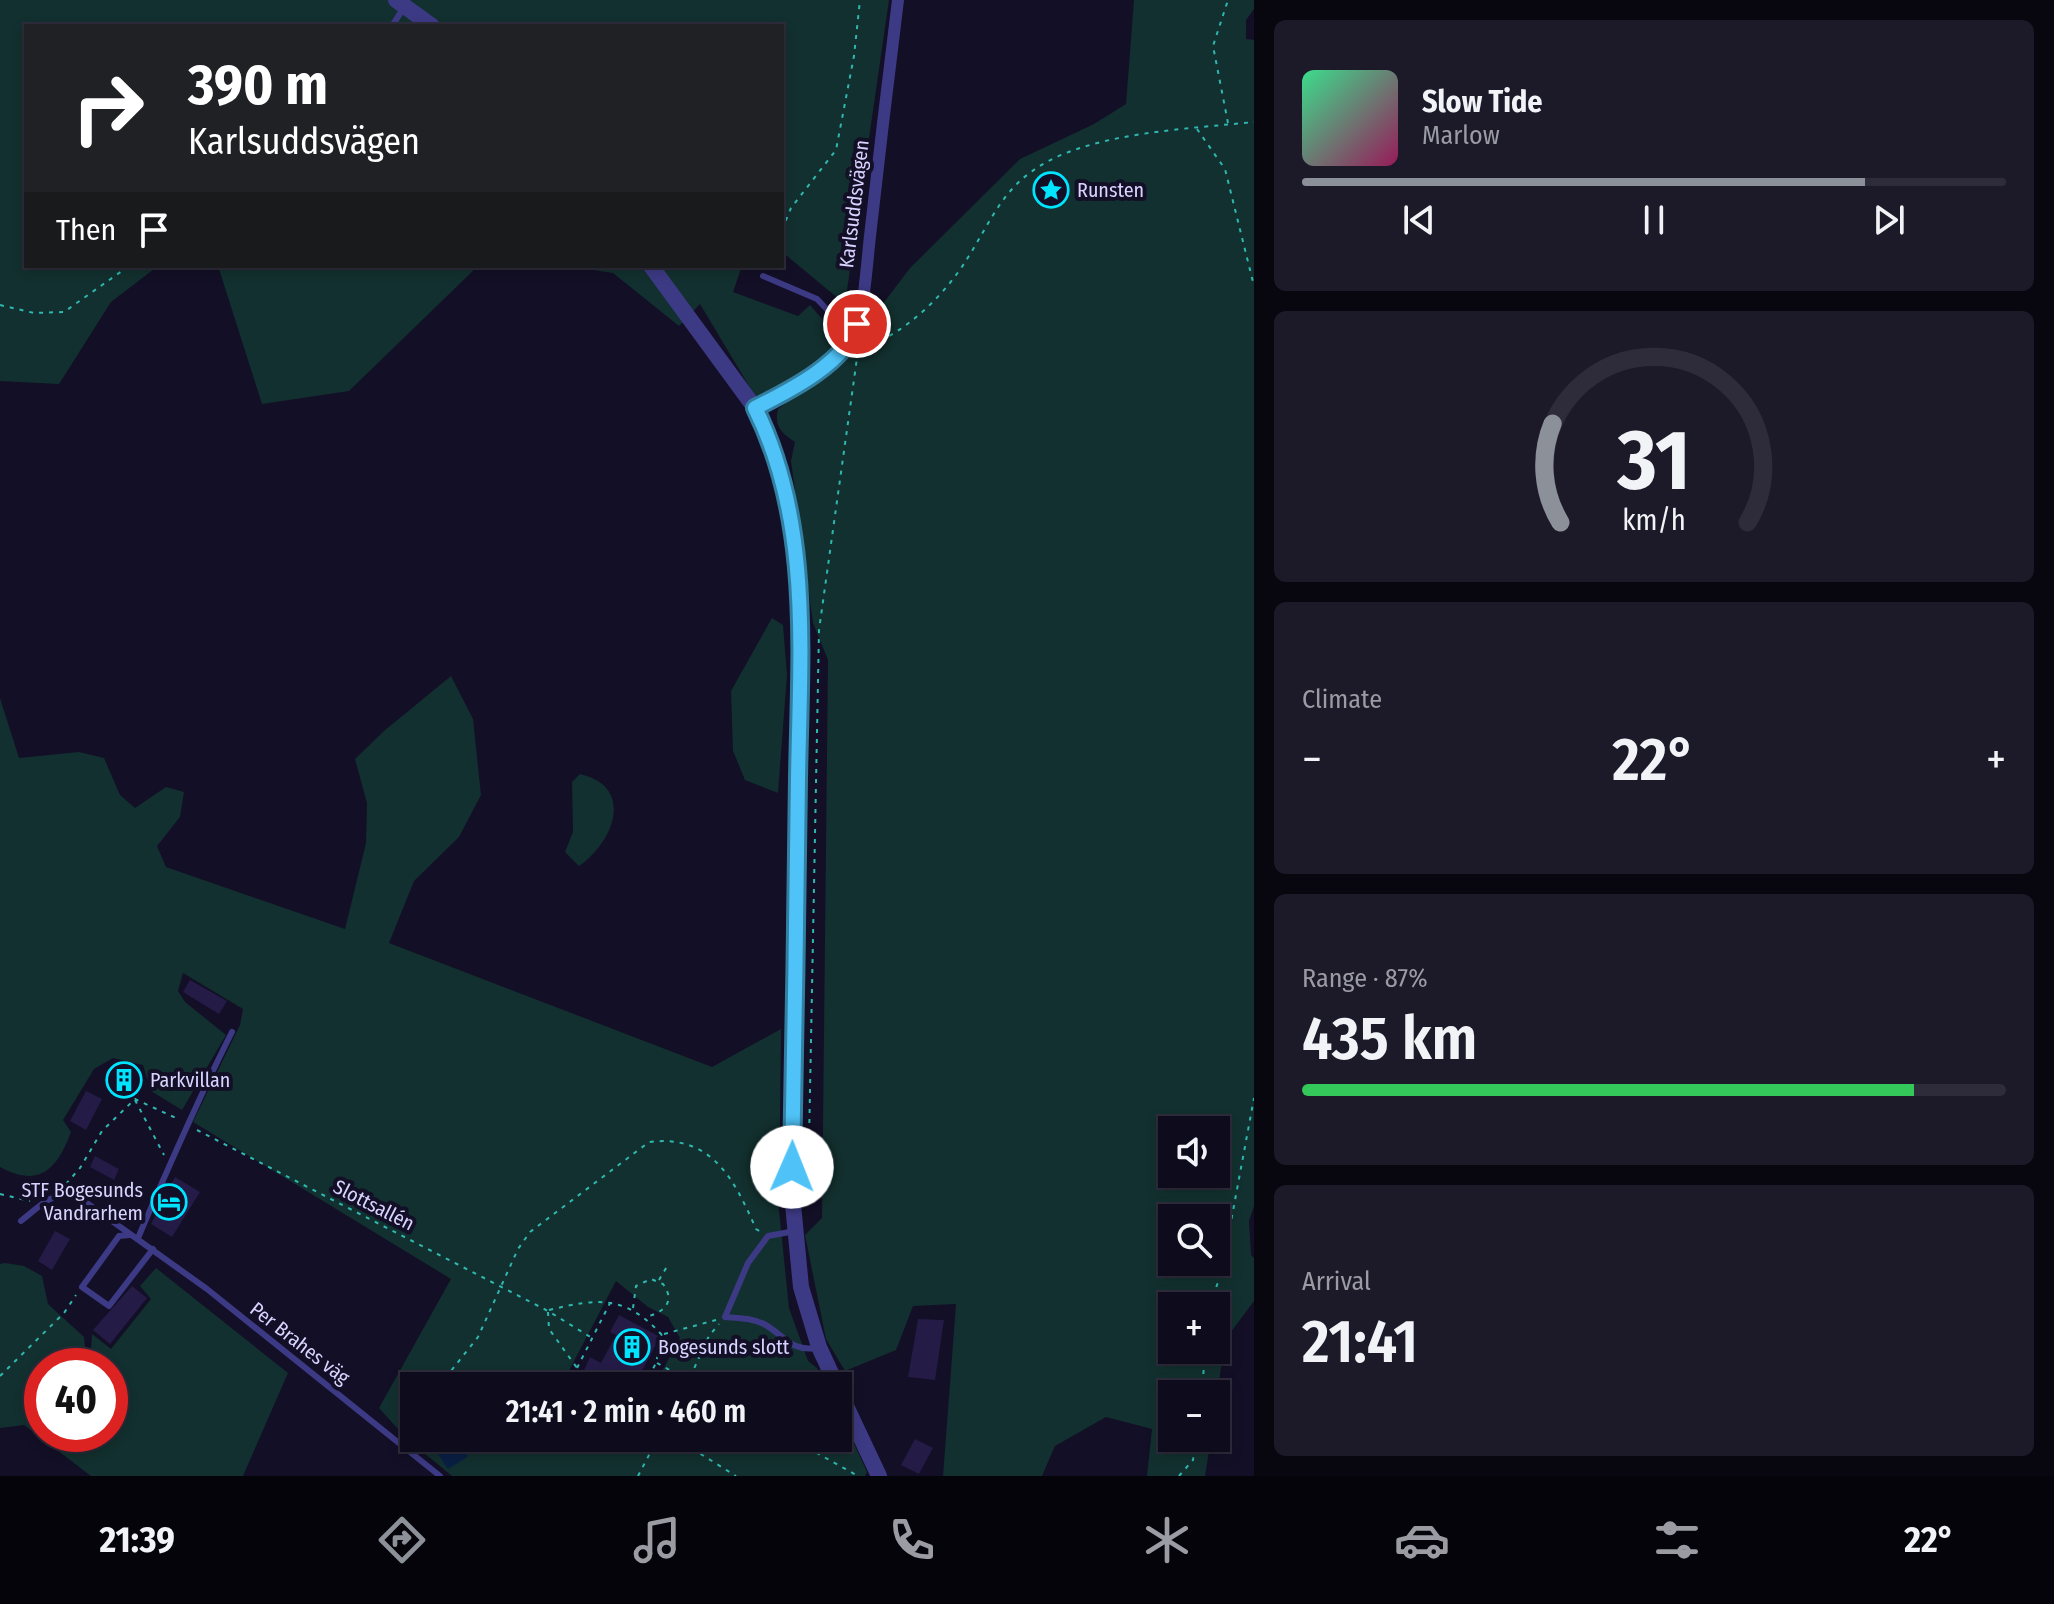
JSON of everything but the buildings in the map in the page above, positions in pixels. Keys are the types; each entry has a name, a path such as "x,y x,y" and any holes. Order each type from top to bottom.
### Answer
{"street":[{"name":"Karlsuddsvägen","path":"856,343 898,0"},
{"path":"401,3 429,24"},
{"path":"652,268 755,408 771,443 794,533 800,692 792,1194 801,1287 819,1347 830,1372"},
{"path":"755,408 785,393 856,343"},
{"path":"852,1419 879,1476"}],"lane":[{"path":"393,24 401,3"},
{"path":"763,276 817,299 856,343"},
{"path":"153,1249 109,1306 82,1287 119,1236 127,1234 138,1238 171,1167 186,1124 232,1032"},
{"name":"Per Brahes väg","path":"46,1201 63,1193 77,1196 153,1249 400,1442"},
{"path":"21,1221 46,1201"},
{"path":"795,1231 768,1236 748,1263 725,1317 762,1323 793,1347 819,1347"},
{"name":"Per Brahes väg","path":"412,1452 440,1476"}],"path":[{"path":"784,225 791,208 836,150 854,56 860,0"},
{"path":"1228,0 1213,46 1228,125"},
{"path":"808,1195 819,630 856,343 880,342 919,314 953,279 1010,189 1031,171 1076,148 1254,122"},
{"path":"1197,128 1225,169 1254,286"},
{"path":"0,305 34,313 64,312 126,268"},
{"path":"1215,1292 1222,1270 1254,1098"},
{"path":"64,1186 80,1168 102,1131 135,1099 171,1167"},
{"name":"Slottsallén","path":"135,1099 548,1311 592,1338"},
{"path":"450,1372 478,1337 518,1249 530,1232 649,1142 666,1140 700,1148 733,1178 756,1229 768,1236"},
{"path":"0,1194 46,1201"},
{"path":"658,1281 669,1263"},
{"path":"633,1309 636,1286 644,1281 658,1281 667,1288 668,1304 658,1314 646,1317"},
{"path":"0,1376 64,1313 82,1287"},
{"path":"579,1372 549,1329 548,1311 592,1300 610,1302 646,1317 662,1335"},
{"path":"577,1369 610,1302"},
{"path":"662,1335 725,1317"},
{"path":"692,1372 709,1336 725,1317"},
{"path":"651,1372 662,1335"},
{"path":"656,1363 672,1372"},
{"path":"638,1476 651,1452"},
{"path":"697,1452 736,1476"},
{"path":"815,1452 858,1476"},
{"path":"1179,1476 1193,1460 1194,1452"}],"green space":[{"path":"0,0 889,0 845,304 784,255 784,24 24,24 24,268 155,268 111,302 59,384 0,381"},
{"path":"1134,0 1254,0 1254,9 1246,20 1246,39 1254,40 1254,1206 1249,1221 1251,1255 1254,1258 1254,1301 1230,1333 1230,1292 1158,1292 1158,1364 1222,1364 1219,1380 1158,1380 1158,1452 1209,1452 1205,1476 1147,1476 1152,1429 1106,1417 1055,1446 1042,1476 943,1476 956,1304 913,1306 896,1350 845,1371 826,1339 805,1235 822,1218 828,660 813,623 791,461 795,442 780,428 777,415 778,409 835,367 910,268 1020,159 1094,124 1126,104"},
{"path":"219,268 476,268 349,391 262,404"},
{"path":"579,268 741,268 733,292 798,316 810,305 843,343 792,385 755,396 700,304 679,326 613,273"},
{"path":"772,618 783,625 787,675 778,793 745,780 733,751 731,691"},
{"path":"451,676 473,719 481,795 459,837 414,881 389,943 712,1067 781,1029 779,1210 789,1308 808,1361 819,1372 662,1372 680,1338 668,1317 648,1307 616,1281 568,1372 400,1372 400,1431 379,1408 451,1279 193,1122 240,1025 243,1009 183,973 178,991 185,1002 226,1035 182,1110 151,1091 143,1065 113,1058 94,1069 63,1120 71,1132 53,1165 45,1172 26,1176 0,1167 0,698 19,758 79,752 104,758 120,795 135,808 166,787 184,792 180,817 157,846 166,867 345,929 366,843 367,803 355,759"},
{"path":"580,774 597,781 608,791 613,803 613,816 601,844 579,866 565,852 573,832 572,782"},
{"path":"0,1264 24,1266 42,1276 48,1304 84,1337 85,1348 24,1348 24,1425 0,1428"},
{"path":"156,1268 288,1373 243,1476 91,1476 59,1452 128,1452 128,1348 112,1348 151,1299 140,1286"},
{"path":"92,1334 110,1348 91,1348"},
{"path":"852,1439 867,1472 865,1476 452,1476 423,1452 852,1452"}],"water":[{"path":"436,1452 468,1452 467,1457 448,1469"}],"place":[{"name":"Runsten","path":"1051,190"},
{"name":"Parkvillan","path":"124,1080"},
{"name":"STF Bogesunds Vandrarhem","path":"169,1202"},
{"name":"Bogesunds slott","path":"632,1347"}],"route":[{"path":"792,1167 800,692 798,587 795,544 784,489 776,458 755,408 785,393 845,350 854,338 857,324"}]}
